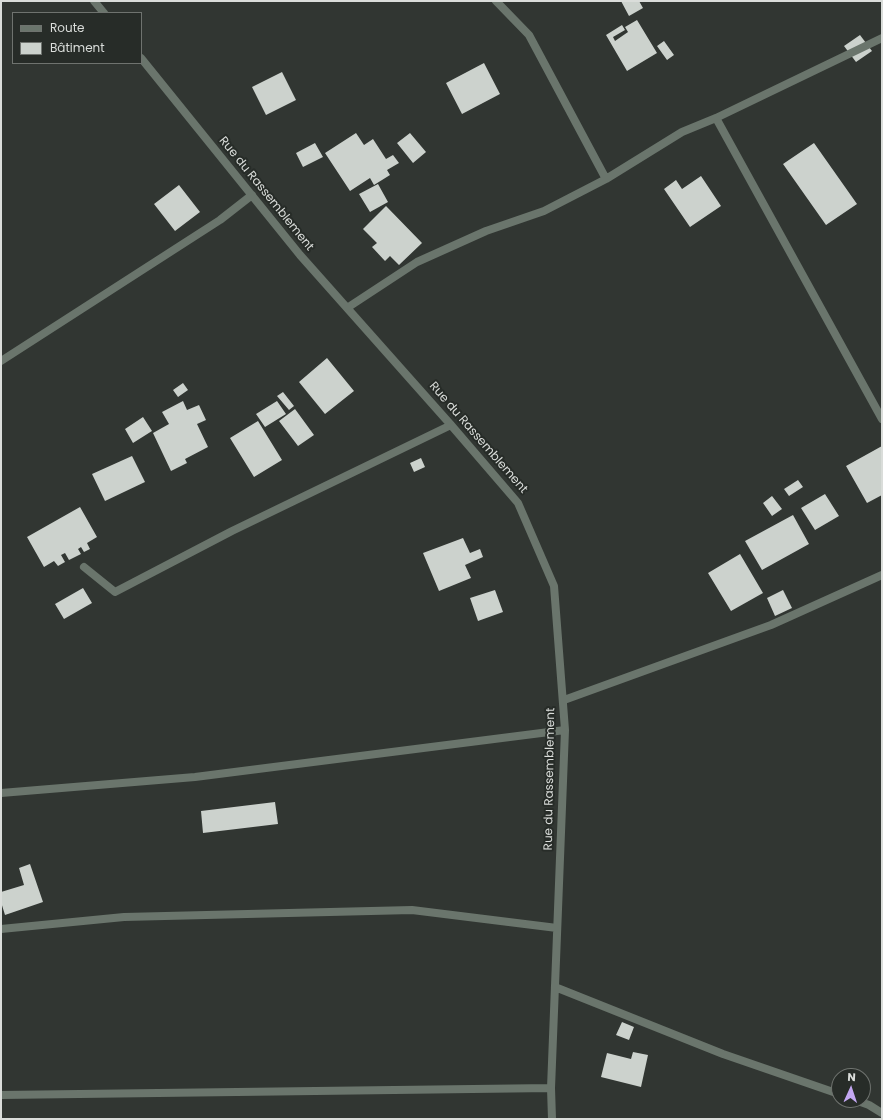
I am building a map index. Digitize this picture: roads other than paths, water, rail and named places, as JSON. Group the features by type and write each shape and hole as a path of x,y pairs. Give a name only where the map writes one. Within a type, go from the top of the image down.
{"street":[{"path":"94,1 103,12"},
{"path":"496,1 529,35 606,180"},
{"path":"347,308 417,262 486,231 544,211 606,180 682,132 716,118 882,38"},
{"name":"Rue du Rassemblement","path":"142,59 300,255 518,503 554,586 564,700 565,730 551,1088 552,1119"},
{"path":"716,118 882,419"},
{"path":"1,361 220,220 252,195"},
{"path":"84,566 115,592 232,531 451,425"},
{"path":"564,700 771,624 882,575"},
{"path":"1,794 195,777 565,730"},
{"path":"1,930 124,917 412,910 557,928"},
{"path":"555,988 723,1054 831,1091"},
{"path":"1,1095 551,1088"},
{"path":"871,1106 882,1113"}]}
